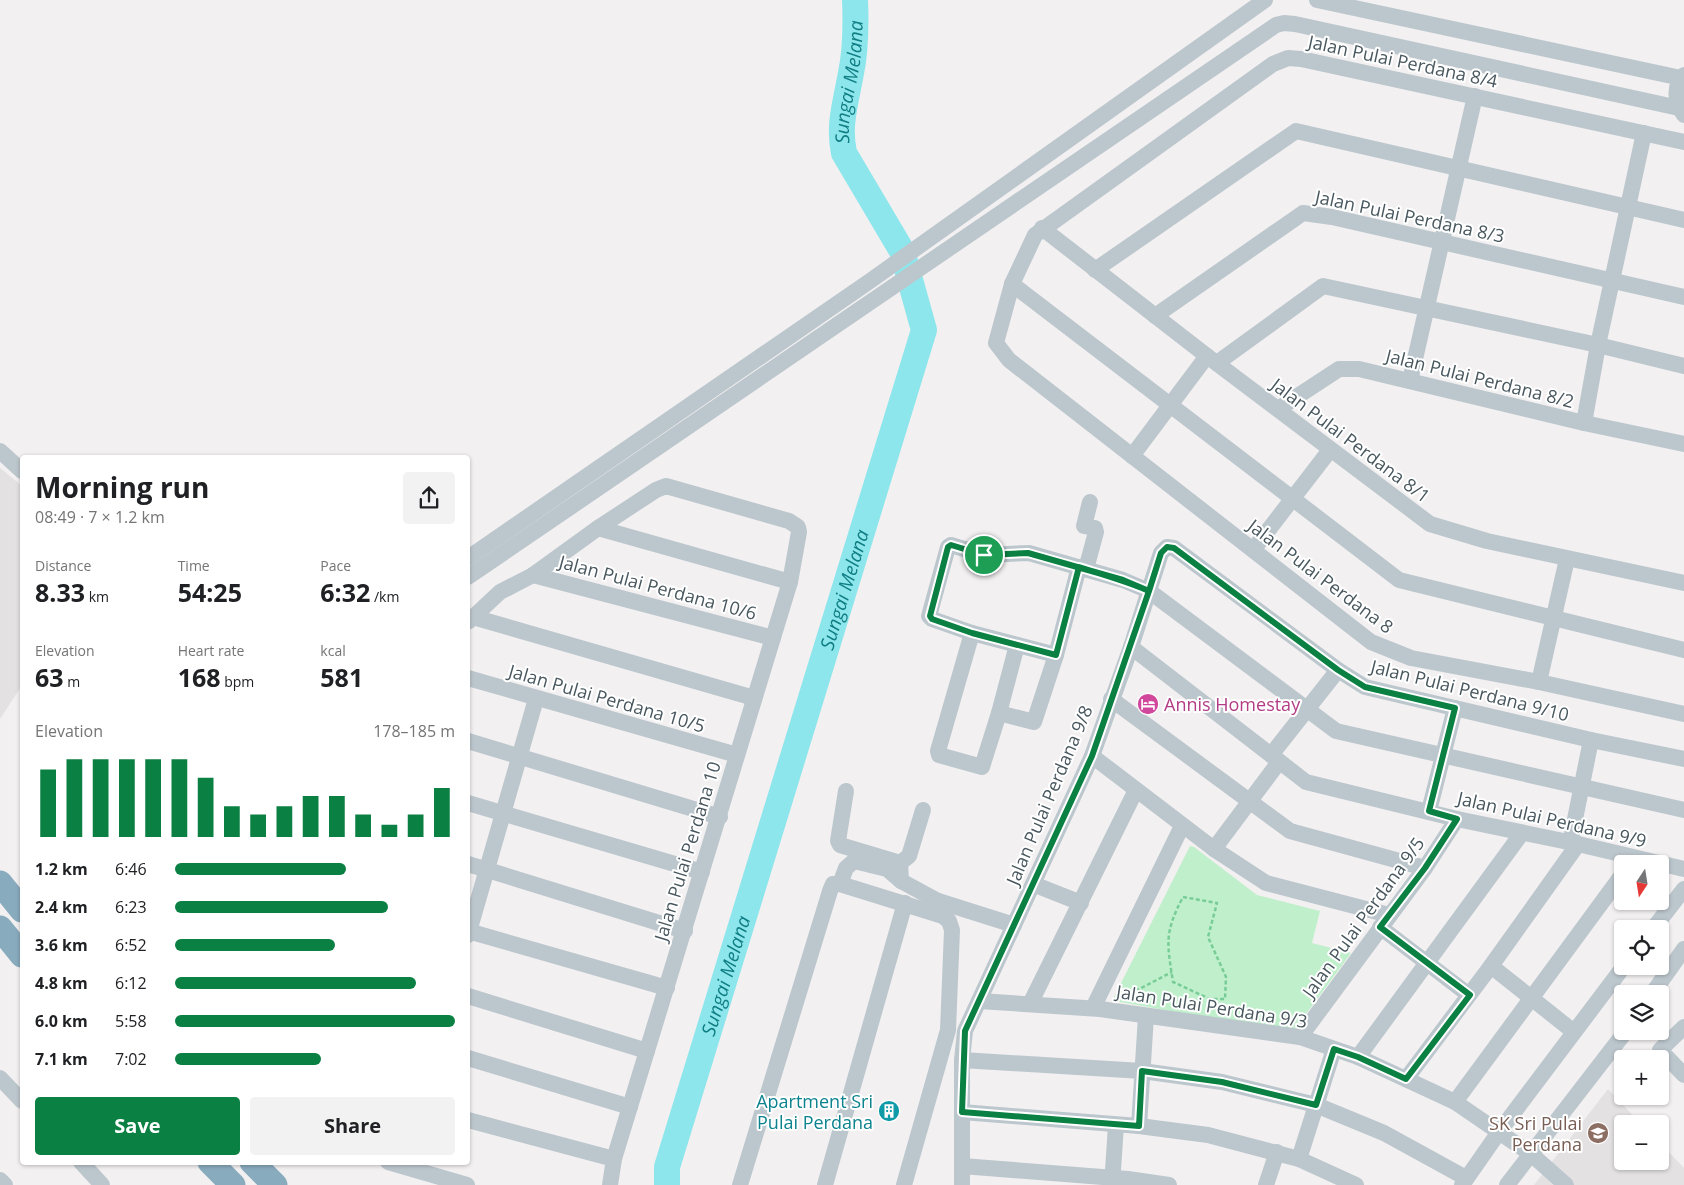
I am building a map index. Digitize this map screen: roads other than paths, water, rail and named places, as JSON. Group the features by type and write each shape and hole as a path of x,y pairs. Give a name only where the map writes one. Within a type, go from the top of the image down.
{"highway":[{"path":"0,884 20,906"},
{"path":"0,928 20,953"},
{"path":"213,1165 232,1185"},
{"path":"255,1165 273,1183"}],"street":[{"path":"470,557 870,281 1265,0"},
{"path":"1317,0 1682,76 1676,93 1682,112"},
{"path":"470,576 922,269 1268,29 1284,23 1682,112"},
{"name":"Jalan Pulai Perdana 8/4","path":"1042,228 1273,64 1288,58 1301,59 1684,142"},
{"path":"1410,381 1475,96"},
{"path":"1095,270 1296,131 1684,220"},
{"path":"1584,423 1598,345 1644,133"},
{"name":"Jalan Pulai Perdana 8/3","path":"1155,316 1303,213 1322,215 1442,241 1612,282 1684,297"},
{"path":"1042,228 1035,235 1012,284 1292,499 1405,583 1684,650"},
{"name":"Jalan Pulai Perdana 8/1","path":"1042,228 1212,360 1430,524 1487,541 1684,583"},
{"name":"Jalan Pulai Perdana 8","path":"1012,284 996,343 1009,360 1363,636 1384,649 1411,658 1539,682 1684,714"},
{"path":"1132,456 1170,406 1212,360 1323,286 1598,345 1684,366"},
{"name":"Jalan Pulai Perdana 8/2","path":"1278,409 1339,369 1360,369 1584,423 1684,444"},
{"path":"1253,550 1330,450"},
{"path":"0,451 20,469"},
{"name":"Jalan Pulai Perdana 10","path":"598,528 650,494 666,486 789,521 798,527 799,540 790,582 720,817 614,1159 610,1185"},
{"path":"1000,713 1034,722 1096,532 1095,528 1084,526 1090,502"},
{"path":"470,619 500,592 533,575 598,528 790,582"},
{"path":"1056,655 972,633 932,619 930,616 948,547 951,545 984,555 1028,553 1123,580 1149,591 1336,731 1443,757 1582,785 1684,810"},
{"name":"Jalan Pulai Perdana 9/8","path":"962,1185 962,1060 965,1031 1092,756 1131,647 1161,553 1167,547"},
{"name":"Jalan Pulai Perdana 9/10","path":"1167,547 1174,548 1338,670 1365,687 1591,740 1684,759"},
{"path":"1539,682 1567,559"},
{"name":"Jalan Pulai Perdana 10/6","path":"533,575 773,638"},
{"path":"470,619 754,698"},
{"path":"972,633 939,745 939,755 982,767 1000,713 1017,645"},
{"name":"Jalan Pulai Perdana 9/9","path":"1131,647 1306,782 1457,819 1574,844 1614,856"},
{"path":"1214,849 1249,801 1306,710 1338,670"},
{"name":"Jalan Pulai Perdana 10/5","path":"470,679 737,756"},
{"path":"470,925 536,699"},
{"path":"1111,699 1290,831 1425,868"},
{"path":"1429,811 1455,708"},
{"path":"1406,1079 1491,966 1574,844 1582,785 1591,740"},
{"path":"470,742 720,817"},
{"path":"1092,756 1182,826 1266,883 1384,921 1426,962 1470,995"},
{"path":"1030,1004 1136,790"},
{"path":"846,791 838,841 840,845 900,863"},
{"path":"470,804 702,872"},
{"path":"900,863 909,856 922,810"},
{"name":"Jalan Pulai Perdana 9/5","path":"1300,1037 1425,868 1457,819"},
{"path":"1097,1008 1182,826"},
{"path":"1358,1057 1522,833"},
{"path":"840,884 846,868 854,861 887,869 940,909 949,921 952,930 948,1030 904,1185"},
{"path":"900,863 901,881"},
{"path":"470,865 685,931"},
{"name":"Jalan Pulai Perdana 9/9","path":"1669,867 1684,869"},
{"path":"740,1185 833,884 840,884 905,904 940,909 1014,925"},
{"path":"1033,884 1081,903"},
{"path":"1455,1102 1614,886"},
{"path":"1660,920 1684,889"},
{"path":"825,1185 905,904"},
{"path":"470,933 666,988"},
{"path":"1659,985 1684,950"},
{"path":"1491,966 1574,1032"},
{"path":"962,1060 1142,1071 1222,1082 1316,1105 1384,1133 1464,1182 1499,1132 1617,975"},
{"path":"470,997 647,1050"},
{"name":"Jalan Pulai Perdana 9/3","path":"979,1001 1097,1008 1300,1037 1358,1057 1455,1102 1531,1154 1566,1185"},
{"path":"1139,1126 1146,1016"},
{"path":"1684,1027 1660,1050 1684,1075"},
{"path":"948,1030 965,1031"},
{"path":"1507,1185 1619,1040"},
{"path":"1299,1159 1334,1049"},
{"path":"470,1059 630,1107"},
{"path":"2,1086 20,1100"},
{"path":"962,1112 1139,1126 1208,1135 1299,1159 1356,1185"},
{"path":"470,1121 614,1159"},
{"path":"1113,1182 1116,1125"},
{"path":"1266,1185 1278,1152"},
{"path":"84,1165 102,1185"},
{"path":"400,1165 467,1185"},
{"path":"962,1166 1113,1182 1169,1185"},
{"path":"0,1180 5,1185"}],"waterway":[{"name":"Sungai Melana","path":"667,1185 667,1167 924,330 902,251 844,153 842,123 854,55 855,0"}],"place":[{"name":"Annis Homestay","path":"1148,704"},
{"name":"Apartment Sri Pulai Perdana","path":"889,1111"},
{"name":"SK Sri Pulai Perdana","path":"1598,1133"}]}
